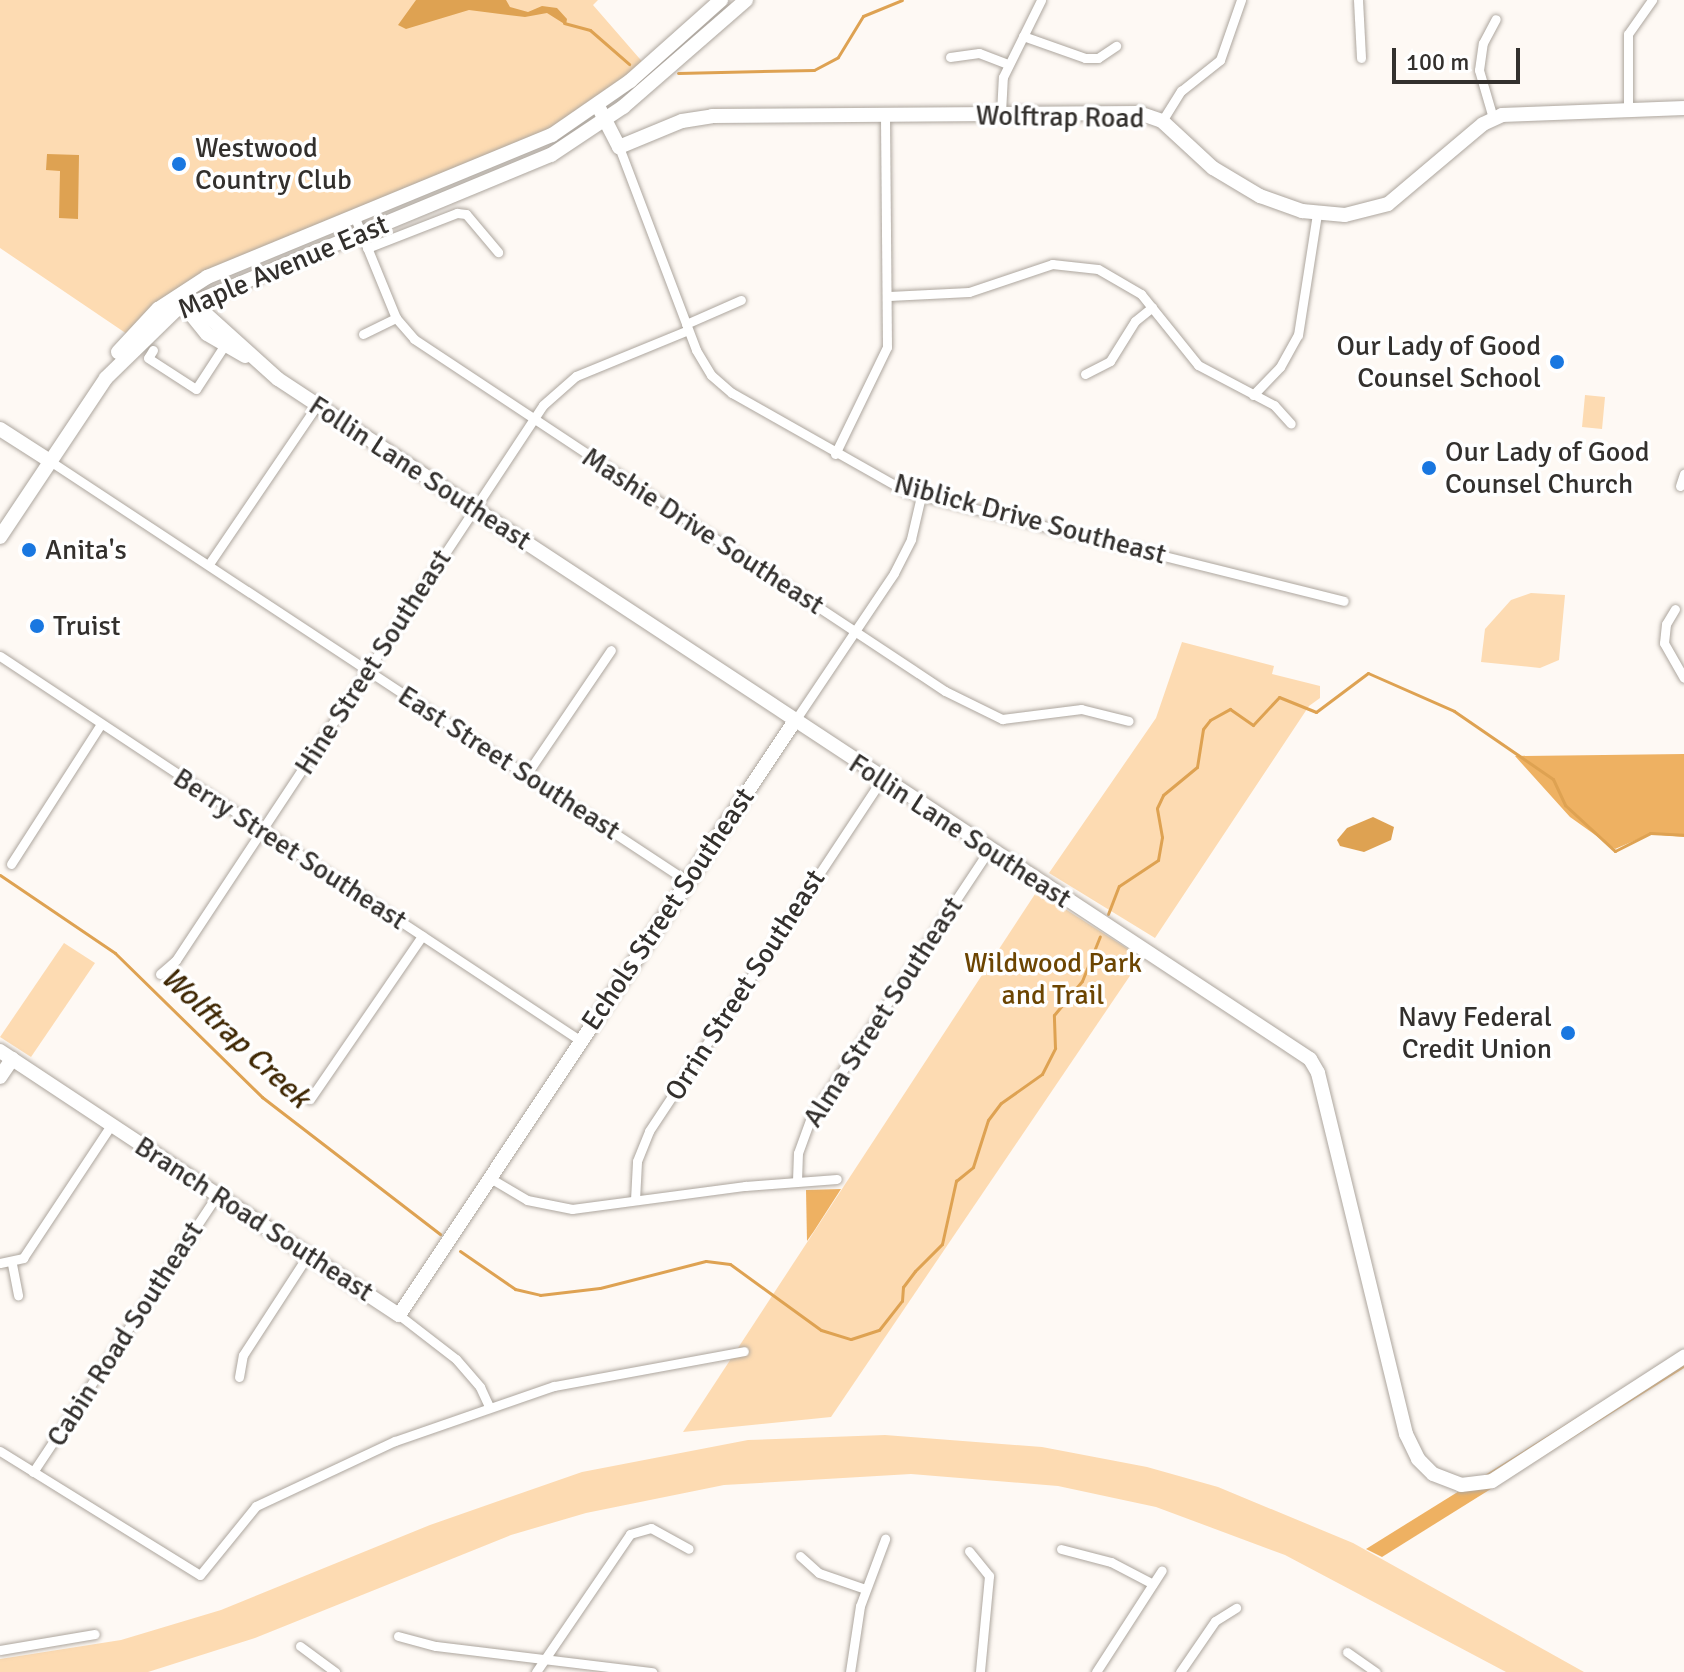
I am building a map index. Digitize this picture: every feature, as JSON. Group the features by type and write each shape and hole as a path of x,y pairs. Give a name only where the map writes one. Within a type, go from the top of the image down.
{"street":[{"path":"184,300 355,218 526,149 597,107 721,0"},
{"name":"Maple Avenue East","path":"0,537 106,378 184,300 361,233 551,155 606,120 746,0"},
{"path":"1001,113 1007,64 1041,0"},
{"path":"1162,121 1181,91 1220,60 1241,0"},
{"path":"1358,0 1361,58"},
{"path":"1628,109 1628,34 1652,0"},
{"path":"1493,118 1479,70 1483,43 1496,19"},
{"path":"1023,36 1085,58 1098,58 1116,46"},
{"path":"950,57 979,53 1007,64"},
{"name":"Niblick Drive Southeast","path":"597,107 619,147 687,327 704,364 722,385 835,454 921,496 1344,601"},
{"name":"Wolftrap Road","path":"619,147 695,118 1139,113 1162,121 1242,187 1317,213 1360,214 1388,204 1493,118 1514,112 1684,108"},
{"path":"835,454 887,347 889,296 885,117"},
{"path":"367,248 457,213 466,214 498,252"},
{"path":"1253,395 1280,367 1298,335 1317,213"},
{"name":"Mashie Drive Southeast","path":"355,218 396,318 431,352 853,630 989,716 1012,719 1081,709 1129,721"},
{"path":"889,296 969,292 1036,267 1064,263 1111,274 1152,307 1198,365 1274,405 1291,424"},
{"name":"Follin Lane Southeast","path":"184,300 224,346 250,358"},
{"name":"Follin Lane Southeast","path":"184,300 250,358 317,405 1314,1065 1406,1434 1418,1459 1433,1474 1461,1485 1492,1481 1684,1357"},
{"name":"Hine Street Southeast","path":"160,974 176,960 474,508 553,394 576,376 741,300"},
{"path":"1085,374 1110,361 1135,321 1152,307"},
{"path":"363,334 396,318"},
{"path":"153,350 148,358 196,389 224,346"},
{"path":"209,564 317,405"},
{"path":"0,429 50,461"},
{"name":"East Street Southeast","path":"50,461 687,881"},
{"path":"1680,486 1684,474"},
{"name":"Echols Street Southeast","path":"399,1315 905,554 921,496"},
{"path":"1675,609 1666,624 1664,643 1684,678"},
{"path":"526,775 611,650"},
{"name":"Berry Street Southeast","path":"0,656 581,1041"},
{"path":"11,864 101,724"},
{"name":"Orrin Street Southeast","path":"635,1200 637,1161 649,1131 882,779"},
{"name":"Alma Street Southeast","path":"797,1181 798,1153 811,1118 989,850"},
{"path":"310,1099 422,936"},
{"path":"0,1077 6,1055"},
{"name":"Branch Road Southeast","path":"6,1055 399,1315 456,1359 489,1406"},
{"path":"0,1263 12,1264 23,1258 111,1125"},
{"path":"490,1178 527,1200 557,1208 837,1179"},
{"name":"Cabin Road Southeast","path":"33,1472 217,1195"},
{"path":"239,1377 243,1355 308,1255"},
{"path":"12,1264 18,1295"},
{"path":"0,1451 200,1575 237,1523 270,1496 489,1406 602,1375 744,1351"},
{"path":"536,1672 625,1539 644,1524 689,1549"},
{"path":"850,1672 865,1589 885,1539"},
{"path":"1061,1549 1111,1562 1153,1584"},
{"path":"969,1551 989,1576 980,1672"},
{"path":"800,1556 819,1573 865,1589"},
{"path":"1096,1672 1162,1570"},
{"path":"1180,1672 1215,1621 1236,1608"},
{"path":"0,1650 95,1634"},
{"path":"398,1636 436,1646 652,1672"},
{"path":"300,1646 335,1672"},
{"path":"1347,1652 1376,1672"}],"green space":[{"name":"Westwood Country Club","path":"0,0 598,0 593,5 646,66 574,122 230,267 130,336 0,248"},
{"path":"1585,395 1605,397 1602,429 1582,427"},
{"path":"1531,593 1565,595 1559,660 1540,668 1481,662 1485,629 1511,600"},
{"name":"Wildwood Park and Trail","path":"1182,642 1274,666 1272,674 1320,686 1320,698 1309,706 1155,938 1049,873 1156,718"},
{"name":"Wildwood Park and Trail","path":"1037,891 1142,958 831,1417 683,1432"},
{"path":"64,943 95,963 31,1057 0,1037"},
{"path":"885,1435 1042,1447 1147,1467 1218,1487 1353,1543 1584,1672 1506,1672 1285,1555 1156,1507 1058,1486 911,1474 724,1485 586,1513 511,1535 255,1638 148,1672 0,1672 0,1659 121,1640 221,1610 430,1525 582,1472 748,1440"}],"shaded area":[{"path":"416,0 506,0 510,7 528,12 542,6 557,8 567,19 566,25 547,13 525,17 469,10 406,29 398,25"},
{"path":"47,154 79,155 78,219 59,218 60,171 46,170"},
{"path":"1684,754 1684,837 1650,834 1615,849 1570,817 1515,756"},
{"path":"1373,817 1394,827 1391,840 1364,852 1340,846 1337,840 1347,828"},
{"path":"841,1189 814,1231 807,1241 806,1190"},
{"path":"1684,1351 1684,1368 1382,1557 1366,1549"}],"waterway":[{"path":"678,73 814,70 838,57 863,16 902,0"},
{"path":"564,23 590,30 629,64"},
{"name":"Wolftrap Creek","path":"1108,914 1119,886 1158,860 1162,837 1157,808 1163,795 1197,767 1203,729 1210,720 1230,709 1253,725 1279,697 1316,712 1368,673 1454,711 1553,779 1565,805 1615,851 1650,833 1684,835"},
{"name":"Wolftrap Creek","path":"0,875 115,953 262,1097 440,1234"},
{"name":"Wolftrap Creek","path":"460,1251 515,1289 540,1295 600,1288 706,1261 730,1264 821,1330 851,1339 879,1330 902,1301 903,1287 942,1244 956,1181 973,1167 988,1120 1001,1103 1042,1074 1055,1048 1054,1015 1082,981 1100,936"}],"place":[{"name":"Westwood Country Club","path":"179,164"},
{"name":"Our Lady of Good Counsel School","path":"1557,362"},
{"name":"Our Lady of Good Counsel Church","path":"1429,468"},
{"name":"Anita's","path":"29,550"},
{"name":"Truist","path":"37,626"},
{"name":"Navy Federal Credit Union","path":"1568,1033"}]}
